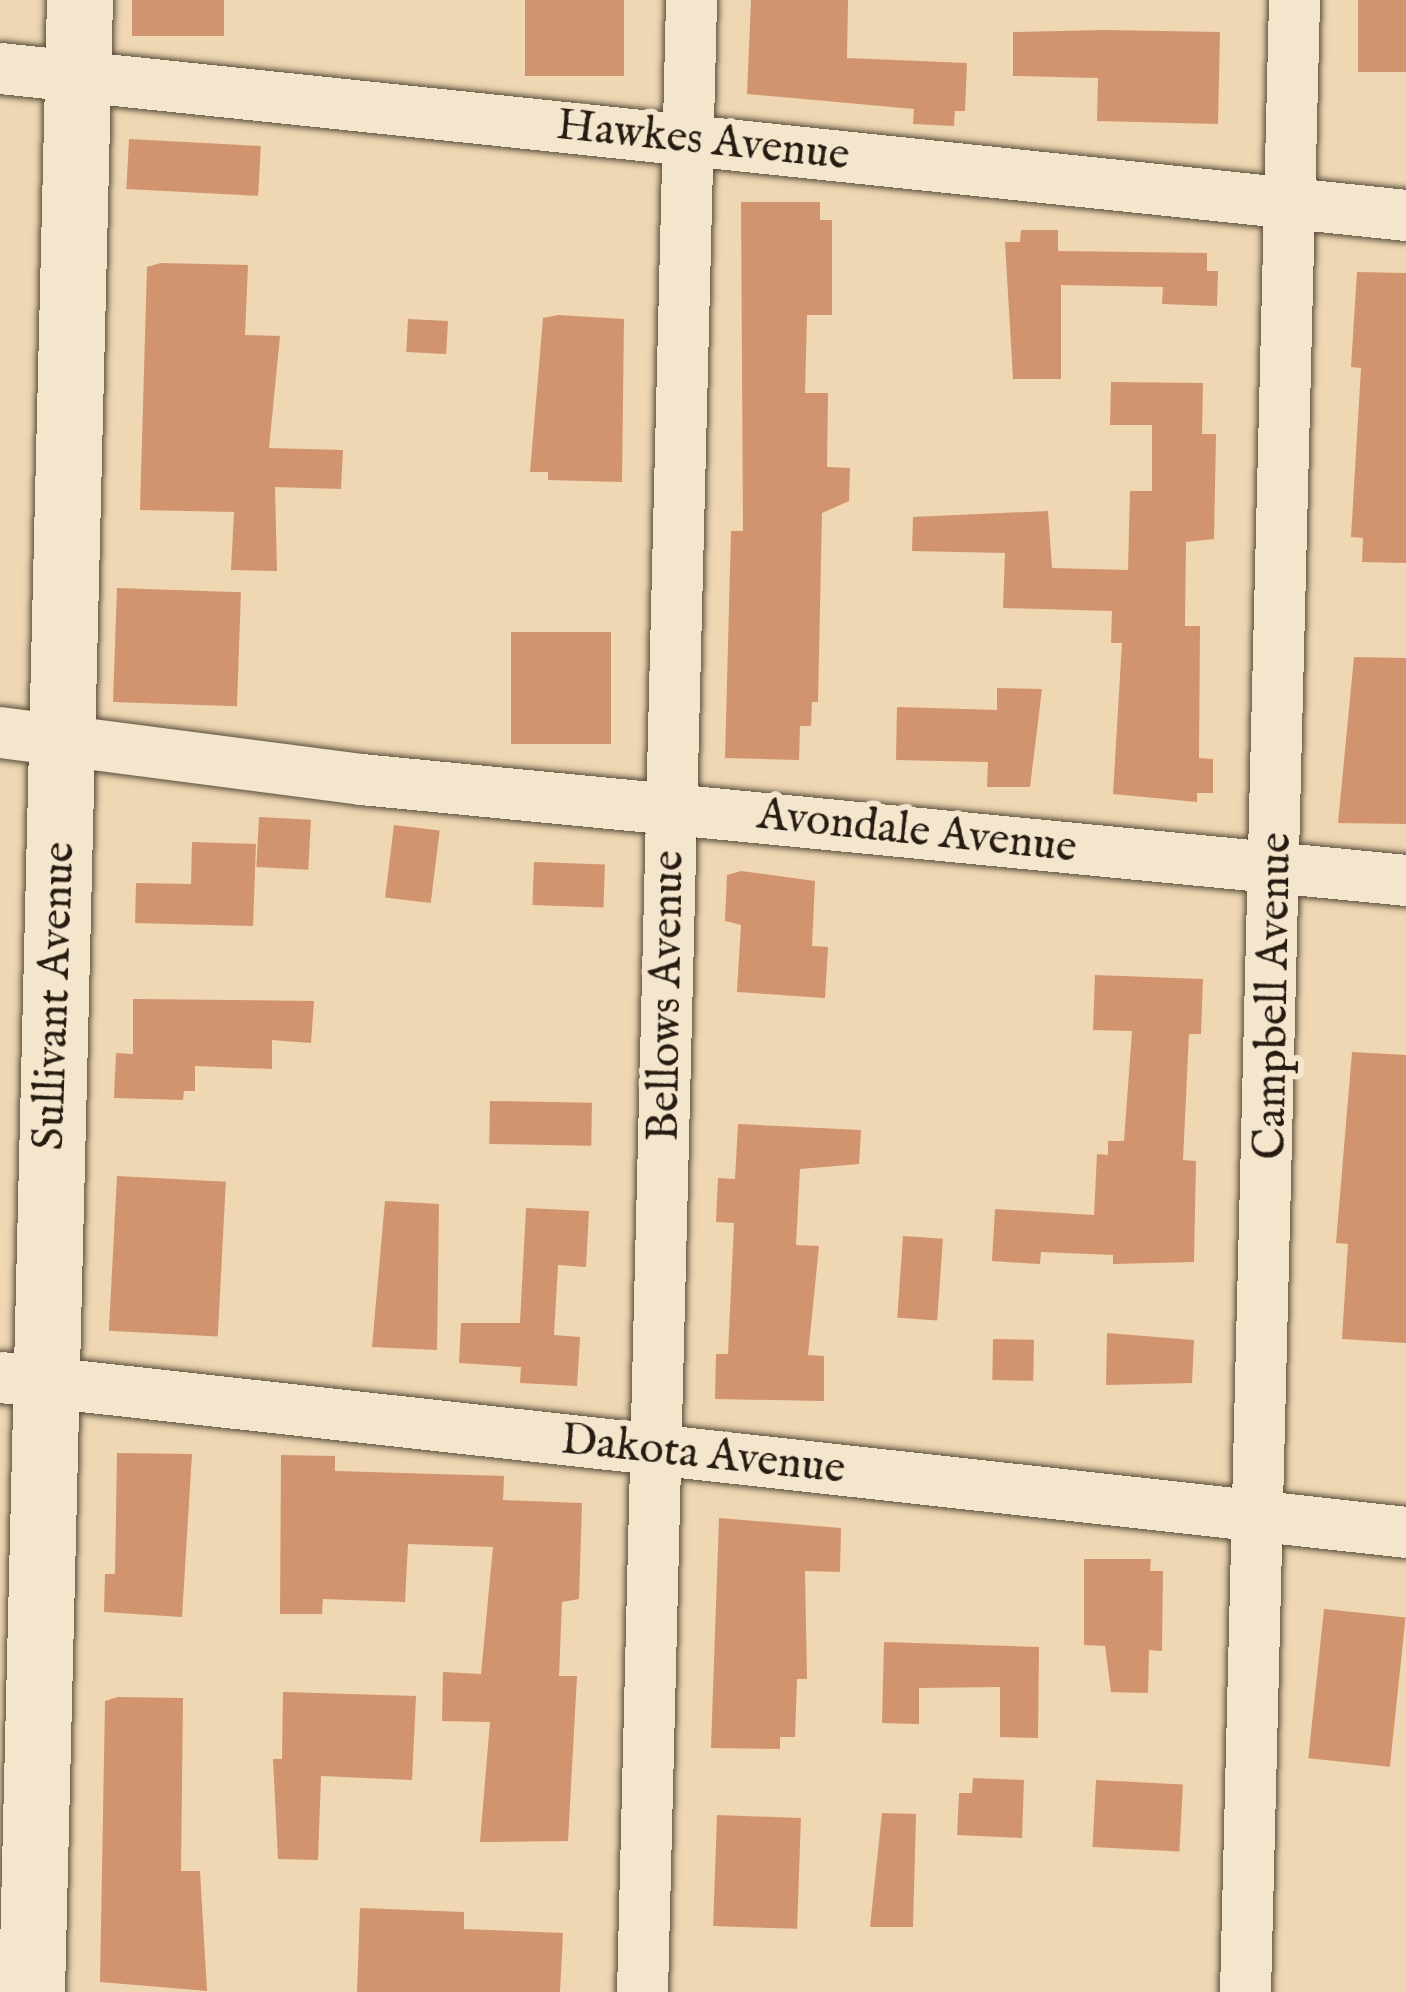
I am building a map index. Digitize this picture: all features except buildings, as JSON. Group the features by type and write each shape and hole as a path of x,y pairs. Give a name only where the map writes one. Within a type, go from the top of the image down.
{"street":[{"name":"Sullivant Avenue","path":"32,1992 22,1380 31,735 80,0"},
{"name":"Bellows Avenue","path":"642,1992 691,0"},
{"name":"Campbell Avenue","path":"1245,1992 1277,865 1294,0"},
{"name":"Hawkes Avenue","path":"0,68 1406,215"},
{"name":"Avondale Avenue","path":"31,735 362,779 1406,880"},
{"name":"Dakota Avenue","path":"22,1380 1406,1532"}]}
